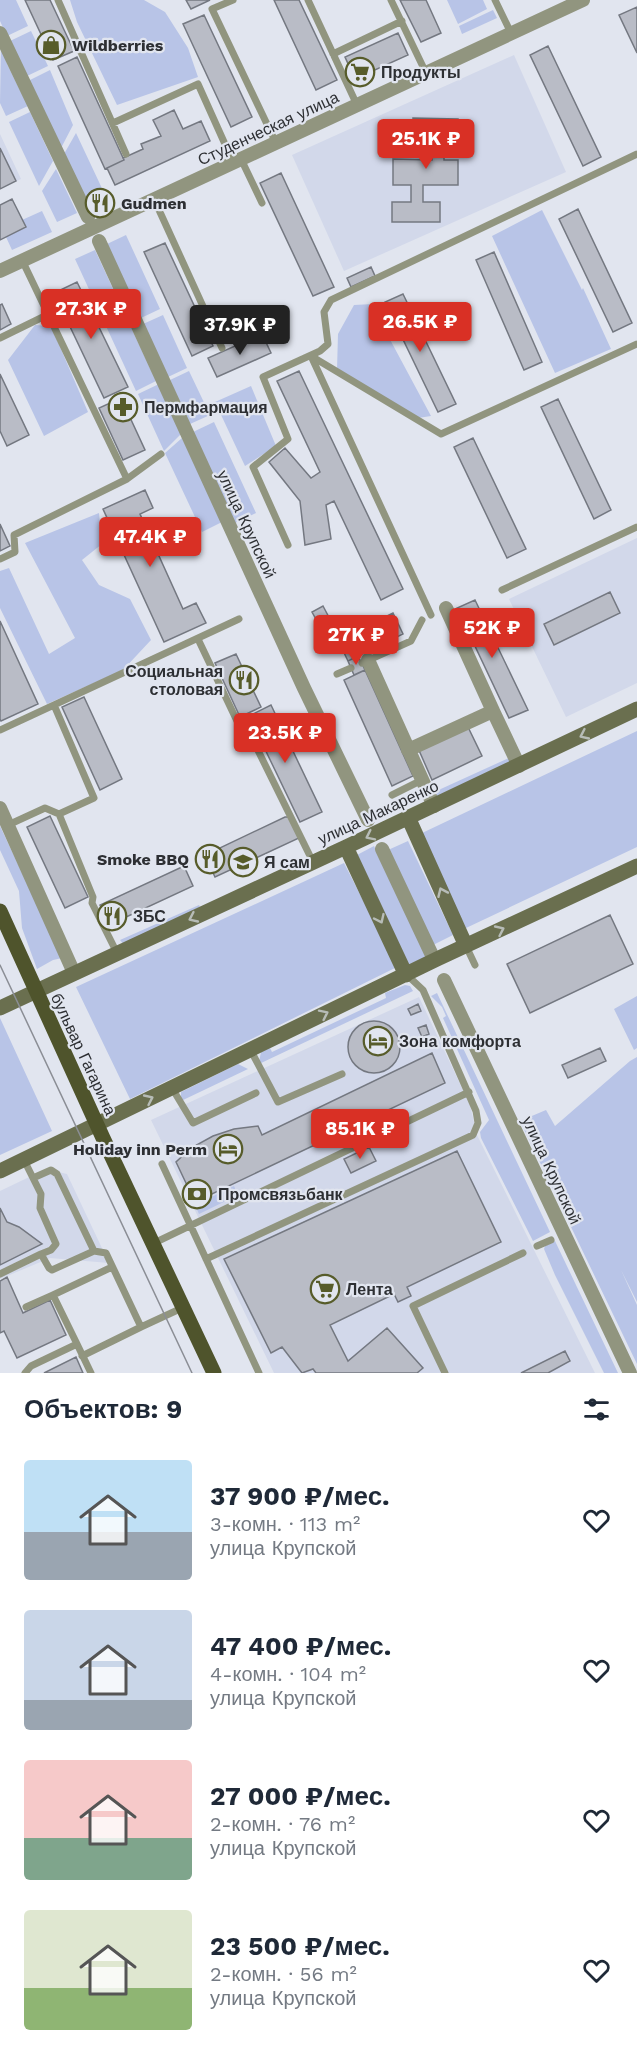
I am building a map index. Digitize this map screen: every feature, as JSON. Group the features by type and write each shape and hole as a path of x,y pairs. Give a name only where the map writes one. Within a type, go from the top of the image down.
{"main road":[{"name":"улица Макаренко","path":"0,1008 637,710"},
{"path":"408,817 466,946"},
{"path":"346,848 406,975"},
{"path":"0,1171 250,1049 637,866"},
{"name":"бульвар Гагарина","path":"0,912 96,1125 214,1373"}],"street":[{"name":"Студенческая улица","path":"0,271 583,0"},
{"path":"0,33 88,217"},
{"name":"улица Крупской","path":"99,240 304,688 368,820"},
{"path":"446,608 519,766"},
{"path":"365,662 434,806"},
{"path":"408,750 493,711"},
{"name":"бульвар Гагарина","path":"0,808 74,973"},
{"path":"382,849 431,953"},
{"name":"улица Крупской","path":"444,980 630,1373"}],"lane":[{"path":"58,0 126,154"},
{"path":"233,0 212,9 276,143"},
{"path":"308,0 357,105"},
{"path":"391,0 426,73"},
{"path":"495,0 511,33"},
{"path":"333,54 402,21"},
{"path":"113,123 198,84 259,202"},
{"path":"288,545 253,467 288,439 263,377 311,356 328,344 324,312 331,300 637,154"},
{"path":"154,199 222,348"},
{"path":"22,260 127,479"},
{"path":"0,338 49,314"},
{"path":"311,356 441,434 637,344"},
{"path":"311,356 431,615"},
{"path":"0,558 15,552 14,536 127,479 161,454"},
{"path":"502,590 637,527"},
{"path":"0,730 239,619"},
{"path":"365,662 411,641 422,620"},
{"path":"198,639 237,721 242,718 313,862"},
{"path":"337,674 351,668"},
{"path":"54,705 94,798 59,814"},
{"path":"392,795 423,780"},
{"path":"8,825 45,808 59,814 93,897 92,903 117,953"},
{"path":"466,946 475,965"},
{"path":"206,1259 473,1136 478,1123 469,1092 423,990 406,975"},
{"path":"250,1049 279,1102 342,1074"},
{"path":"172,1088 193,1123 256,1093"},
{"path":"152,1245 469,1092"},
{"path":"0,1274 51,1250 56,1244 40,1208 41,1194 24,1160"},
{"path":"162,1164 259,1373"},
{"path":"33,1178 51,1170 57,1174 94,1251"},
{"path":"537,1246 551,1240"},
{"path":"41,1254 49,1269 52,1270 94,1251 106,1253 141,1327"},
{"path":"445,1373 413,1306 523,1253"},
{"path":"26,1307 112,1267"},
{"path":"53,1295 91,1373"},
{"path":"82,1356 182,1308"},
{"path":"25,1373 31,1366 77,1344"}],"shaded area":[{"path":"0,0 16,0 28,26 7,36 0,21"},
{"path":"70,0 144,0 165,12 188,48 198,77 117,105 77,22"},
{"path":"447,0 483,0 487,9 458,24"},
{"path":"493,10 497,18 462,34 459,26"},
{"path":"31,31 48,66 27,76 10,41"},
{"path":"1,47 28,106 6,116 0,103"},
{"path":"514,55 566,172 344,271 292,155"},
{"path":"50,70 73,125 60,150 28,81"},
{"path":"30,112 53,161 39,186 9,122"},
{"path":"76,133 107,199 89,207 64,154"},
{"path":"0,134 21,179 0,189"},
{"path":"56,169 77,213 57,222 42,191"},
{"path":"542,210 582,290 583,288 611,349 555,373 492,236"},
{"path":"42,211 52,232 12,250 6,237 22,220"},
{"path":"126,235 160,309 141,318 107,244"},
{"path":"95,250 156,381 136,391 75,259"},
{"path":"373,304 431,416 418,418 337,370 338,334 354,305"},
{"path":"163,315 187,368 168,377 143,324"},
{"path":"35,325 51,326 88,412 44,436 8,360"},
{"path":"189,371 210,415 190,424 170,380"},
{"path":"159,384 181,434 164,451 138,394"},
{"path":"251,386 276,446 245,466 215,402"},
{"path":"214,422 256,513 235,523 193,432"},
{"path":"182,438 222,522 202,532 165,453"},
{"path":"99,513 102,544 82,560 99,585 130,599 151,640 123,670 47,704 0,608 0,571 9,568 49,654 75,638 25,543"},
{"path":"637,538 637,683 566,717 509,599"},
{"path":"637,731 637,847 466,928 420,834"},
{"path":"511,757 513,760 437,797 432,793"},
{"path":"0,826 62,958 37,969 22,928 19,891 0,850"},
{"path":"408,841 453,935 433,945 388,850"},
{"path":"374,846 426,957 408,965 357,855"},
{"path":"344,863 397,967 130,1099 76,987"},
{"path":"199,905 200,907 124,945 120,940"},
{"path":"405,985 410,986 413,991 259,1064 261,1052 270,1048 272,1052 386,998 385,993"},
{"path":"437,993 550,1232 533,1241 481,1138 480,1132 489,1120 443,1018 446,1016 442,1007 431,996"},
{"path":"637,996 637,1048 634,1050 614,1009"},
{"path":"419,997 470,1105 477,1135 595,1373 274,1373 151,1120"},
{"path":"0,1018 52,1131 0,1155"},
{"path":"637,1057 637,1302 621,1270 637,1305 637,1364 520,1121 546,1110 555,1126"},
{"path":"238,1064 248,1069 181,1101 181,1092"},
{"path":"46,1169 67,1174 109,1263 50,1258 0,1279 0,1191"},
{"path":"234,1186 238,1195 199,1214 195,1205"},
{"path":"555,1241 618,1373 604,1373 555,1275 544,1249 545,1246"}],"building":[{"path":"25,0 50,0 74,51 53,60"},
{"path":"186,0 210,0 191,9"},
{"path":"274,0 299,0 337,80 316,90"},
{"path":"400,0 426,0 441,33 421,42"},
{"path":"637,7 637,53 619,15"},
{"path":"204,15 252,117 231,127 183,24"},
{"path":"398,33 408,55 355,79 345,57"},
{"path":"548,46 601,157 583,166 530,55"},
{"path":"77,57 124,160 105,169 58,66"},
{"path":"174,110 183,129 201,121 210,141 115,185 107,168 143,149 141,144 161,136 153,120"},
{"path":"413,118 458,119 457,144 444,144 444,160 458,160 458,185 423,185 423,202 440,202 440,222 392,222 392,202 411,202 411,185 393,185 393,159 432,160 432,144 413,144"},
{"path":"0,148 16,181 0,189"},
{"path":"281,173 334,287 313,296 260,183"},
{"path":"12,199 26,227 0,240 0,205"},
{"path":"578,209 632,323 613,332 559,219"},
{"path":"165,243 213,346 192,356 144,252"},
{"path":"494,252 542,362 524,370 476,260"},
{"path":"371,267 375,276 351,287 347,278"},
{"path":"77,282 128,387 104,398 54,293"},
{"path":"403,294 456,404 438,412 385,302"},
{"path":"2,304 11,324 0,330 0,305"},
{"path":"262,334 271,353 217,377 208,358"},
{"path":"299,371 403,589 381,600 334,501 326,505 331,539 305,545 300,501 269,462 285,448 311,478 320,472 277,381"},
{"path":"0,374 29,435 7,446 0,431"},
{"path":"121,398 145,450 123,460 99,408"},
{"path":"558,399 611,510 594,519 541,407"},
{"path":"473,438 526,549 507,558 454,447"},
{"path":"145,490 153,508 140,514 183,609 196,603 206,623 164,642 103,509"},
{"path":"0,524 10,546 0,551"},
{"path":"610,592 620,613 554,645 544,624"},
{"path":"475,600 528,710 509,718 457,608"},
{"path":"323,606 333,625 322,630 312,612"},
{"path":"393,613 403,634 348,661 338,640"},
{"path":"0,621 38,704 1,721 0,719"},
{"path":"236,654 261,707 240,717 215,663"},
{"path":"358,656 365,670 354,675 348,661"},
{"path":"365,670 413,776 392,786 344,680"},
{"path":"84,697 122,779 100,790 62,707"},
{"path":"271,705 322,812 300,822 249,716"},
{"path":"467,725 482,756 432,780 418,748"},
{"path":"50,816 88,897 65,908 27,827"},
{"path":"289,817 299,838 215,877 205,855"},
{"path":"184,866 193,886 109,925 100,905"},
{"path":"610,915 633,964 530,1013 507,964"},
{"path":"418,1004 421,1011 411,1015 408,1009"},
{"path":"374,1021 384,1023 392,1029 398,1037 400,1047 398,1057 392,1065 384,1071 374,1073 364,1071 356,1065 350,1057 348,1047 350,1037 356,1029 364,1023"},
{"path":"426,1025 429,1034 422,1037 418,1028"},
{"path":"600,1048 606,1061 568,1078 562,1065"},
{"path":"432,1053 445,1083 195,1202 176,1162 191,1148 213,1136 234,1129 258,1126 262,1135"},
{"path":"369,1147 376,1161 351,1173 344,1159"},
{"path":"457,1151 501,1242 407,1287 411,1296 398,1302 394,1294 330,1325 348,1361 387,1328 423,1368 417,1373 316,1373 313,1369 302,1373 282,1347 271,1353 224,1259"},
{"path":"0,1208 7,1222 19,1227 42,1244 0,1265"},
{"path":"7,1277 23,1313 50,1300 66,1335 17,1358 4,1331 0,1333 0,1281"},
{"path":"565,1351 570,1361 548,1373 521,1373"},
{"path":"76,1357 83,1373 44,1373"}],"tram line":[{"path":"0,965 192,1373"}],"place":[{"name":"Wildberries","path":"51,45"},
{"name":"Продукты","path":"360,72"},
{"name":"Gudmen","path":"100,203"},
{"name":"Пермфармация","path":"123,407"},
{"name":"Социальная столовая","path":"244,680"},
{"name":"Smoke BBQ","path":"210,859"},
{"name":"Я сам","path":"243,862"},
{"name":"ЗБС","path":"112,916"},
{"name":"Зона комфорта","path":"378,1041"},
{"name":"Holiday inn Perm","path":"228,1149"},
{"name":"Промсвязьбанк","path":"197,1194"},
{"name":"Лента","path":"325,1289"}]}
